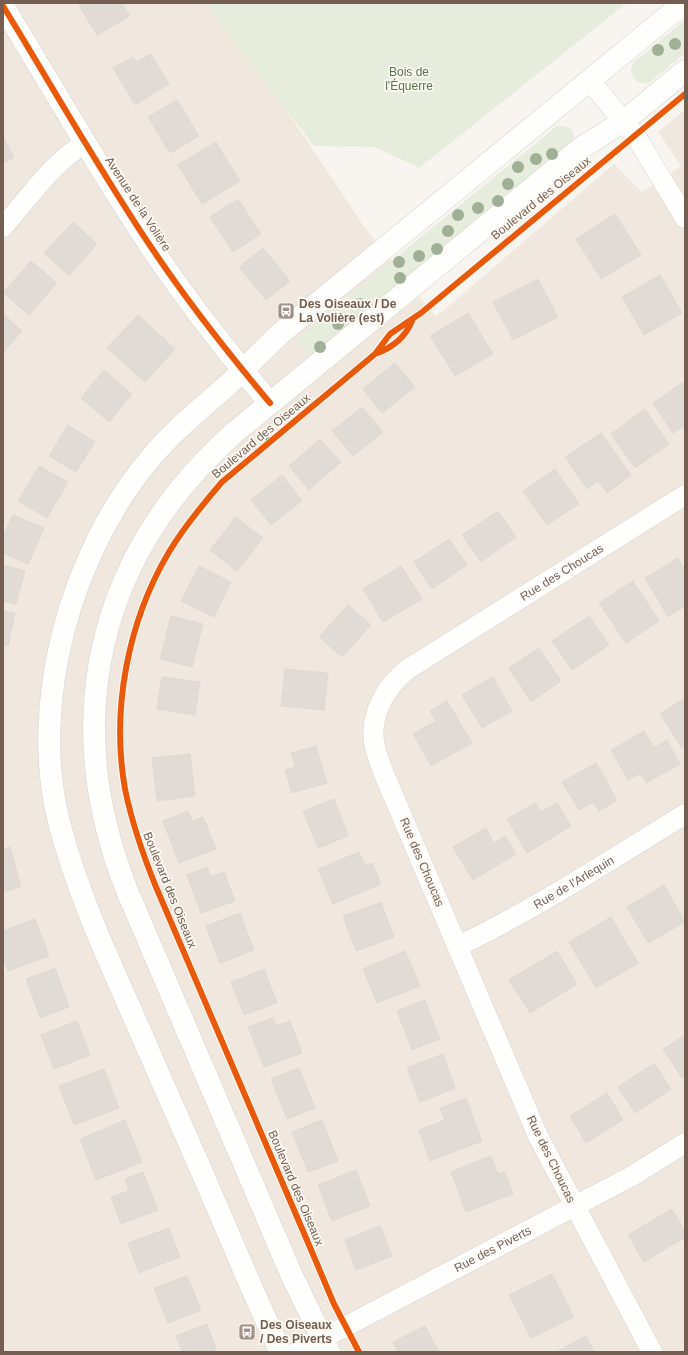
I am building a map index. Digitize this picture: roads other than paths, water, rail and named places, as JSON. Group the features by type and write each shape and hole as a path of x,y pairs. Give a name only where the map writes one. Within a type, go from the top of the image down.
{"street":[{"path":"281,1352 246,1276 79,887 58,821 51,761 51,712 56,664 74,594 93,547 117,503 149,460 184,422 243,371 281,333 684,3"},
{"name":"Avenue de la Volière","path":"3,6 155,253 227,352 270,403"},
{"name":"Boulevard des Oiseaux","path":"325,1346 289,1269 121,875 109,840 98,783 93,742 95,703 104,639 117,598 136,556 155,521 180,488 209,456 270,403 581,148 624,121 685,71"},
{"path":"590,81 624,121 643,148 685,218"},
{"path":"3,227 60,163 74,150 86,143"},
{"name":"Rue des Choucas","path":"652,1352 574,1207 528,1112 384,774 375,747 374,725 380,703 393,683 418,662 685,495"},
{"name":"Rue de l'Arlequin","path":"458,946 514,918 685,814"},
{"name":"Rue des Piverts","path":"297,1352 325,1346 632,1176 685,1142"}],"place":[{"name":"Des Oiseaux / De La Volière (est)","path":"286,311"},
{"name":"Des Oiseaux / Des Piverts","path":"247,1332"}],"park label":[{"name":"Bois de l'Équerre","path":"409,79"}]}
